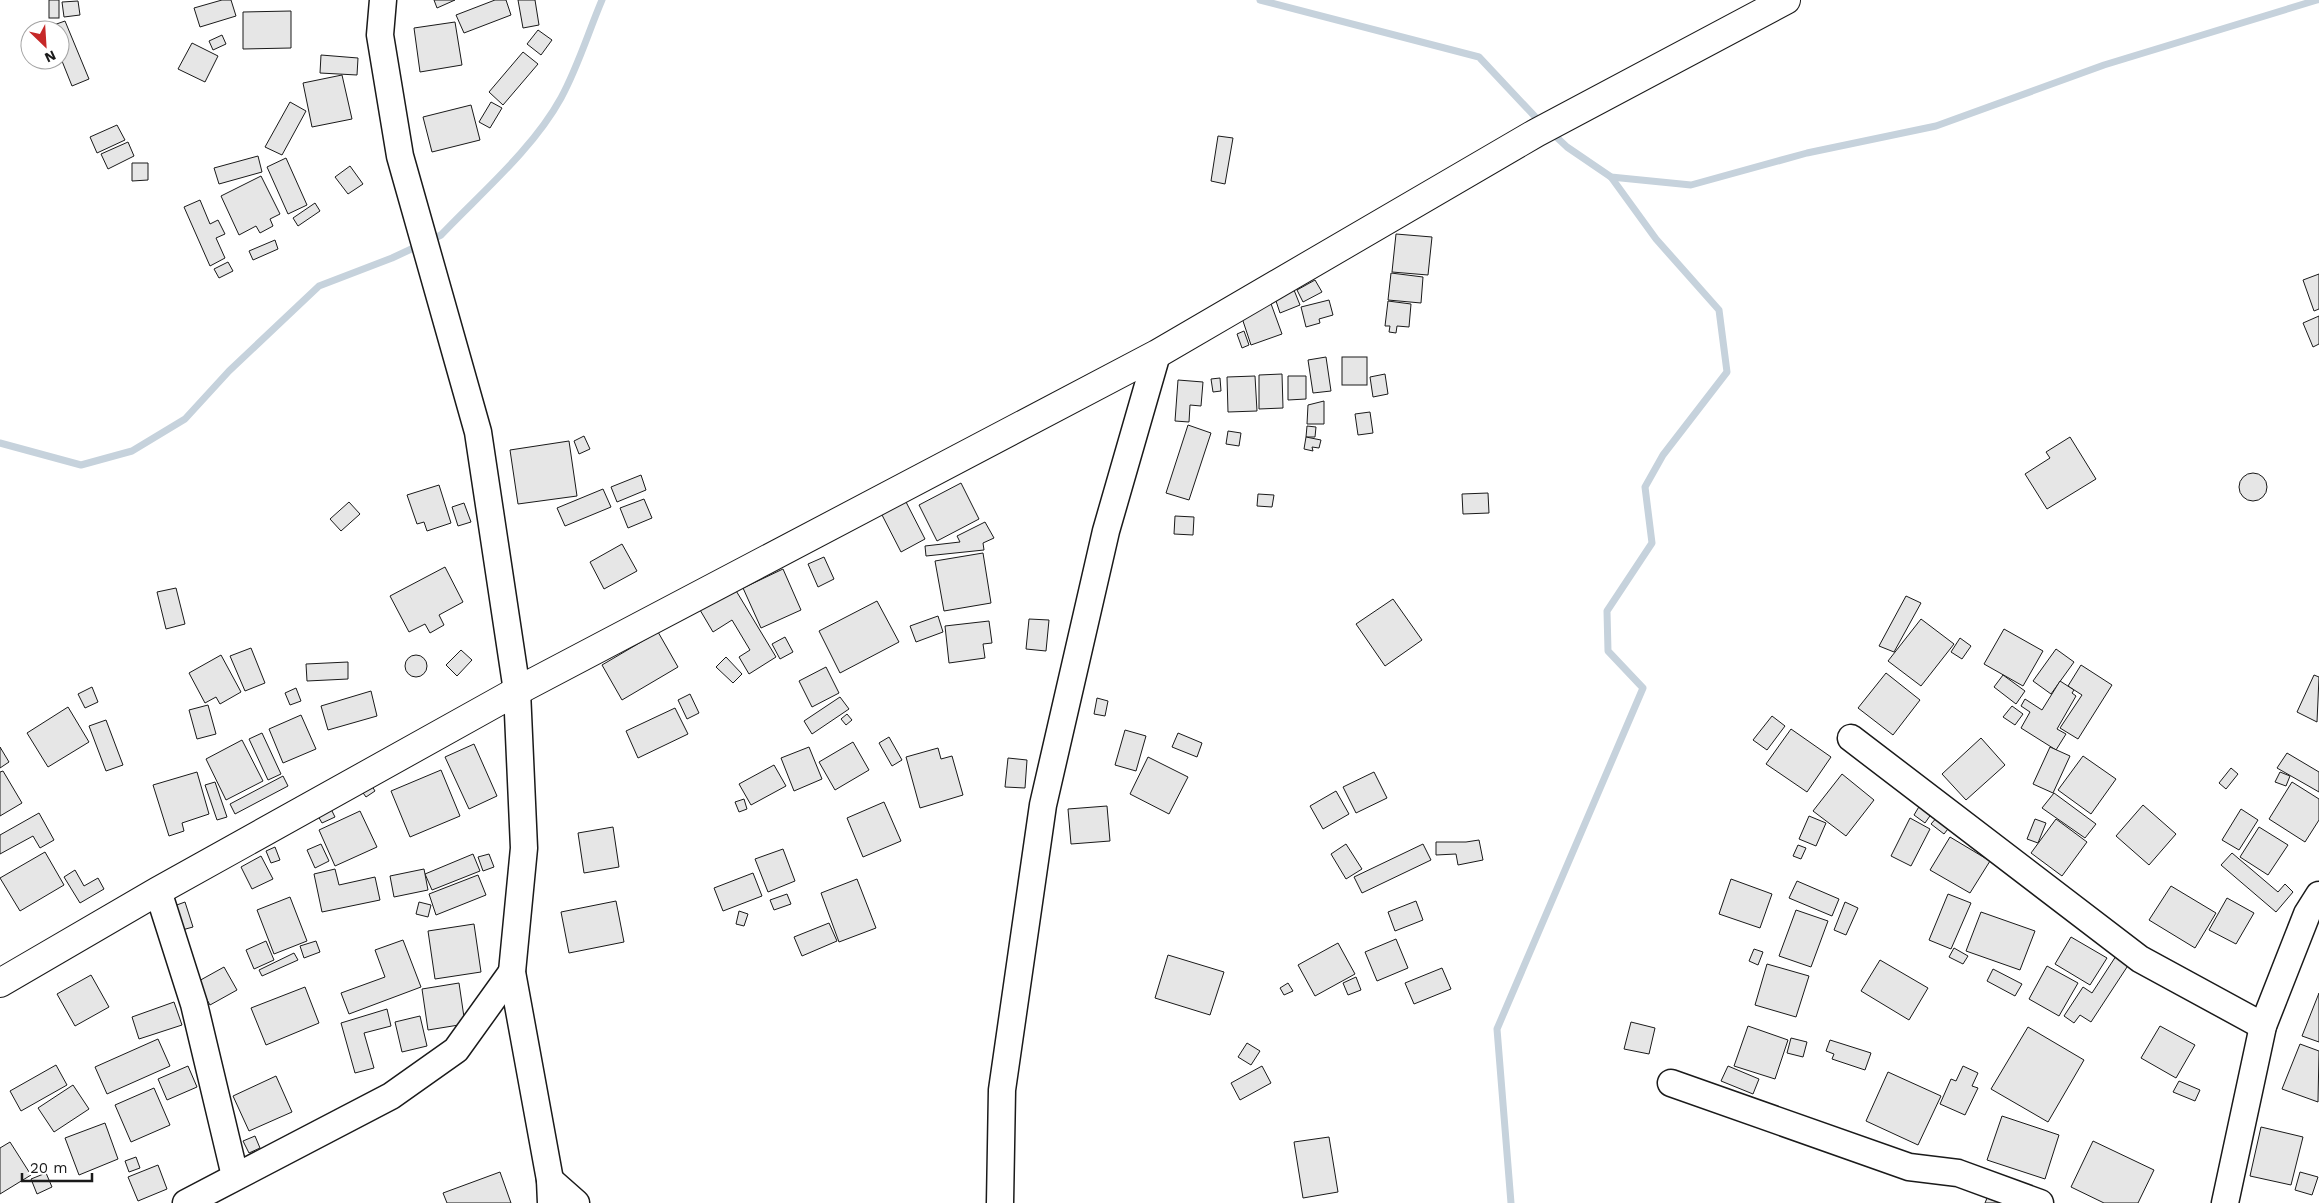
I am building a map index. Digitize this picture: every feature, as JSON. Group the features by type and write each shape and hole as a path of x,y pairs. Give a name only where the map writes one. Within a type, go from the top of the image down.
{"main road":[{"path":"0,983 158,891 517,691 1157,354 1536,133 1786,0"}],"street":[{"path":"383,0 380,35 400,156 478,432 517,691 524,848 512,972 551,1192 576,1203"},
{"path":"1000,1203 1002,1090 1043,805 1106,531 1157,354"},
{"path":"1851,738 2140,959 2263,1026"},
{"path":"158,891 194,1004 235,1176"},
{"path":"2225,1203 2263,1026 2307,914 2319,895"},
{"path":"186,1203 391,1096 456,1050 512,972"},
{"path":"1671,1083 1909,1167 1958,1173 2040,1203"}],"building":[{"path":"49,0 59,0 59,18 49,18"},
{"path":"222,0 231,0 236,16 200,27 194,8"},
{"path":"434,0 455,0 437,8"},
{"path":"495,0 506,0 511,15 464,33 456,15"},
{"path":"518,0 535,0 539,25 523,28"},
{"path":"78,1 80,15 64,17 62,2"},
{"path":"291,11 291,48 243,49 243,12"},
{"path":"455,22 462,65 420,72 414,28"},
{"path":"538,30 552,40 541,55 527,44"},
{"path":"70,33 89,79 72,86 66,70 70,70"},
{"path":"222,35 226,44 213,50 209,41"},
{"path":"192,43 218,56 205,82 178,69"},
{"path":"523,52 538,64 503,105 489,92"},
{"path":"321,55 358,58 357,75 320,73"},
{"path":"342,75 352,119 312,127 303,83"},
{"path":"290,102 306,111 282,155 265,147"},
{"path":"491,102 502,108 490,128 479,122"},
{"path":"471,105 480,140 432,152 423,117"},
{"path":"117,125 125,140 97,153 90,137"},
{"path":"1218,136 1233,138 1225,184 1211,181"},
{"path":"128,142 134,156 108,169 101,154"},
{"path":"258,156 262,172 219,184 214,168"},
{"path":"286,158 307,205 288,214 267,167"},
{"path":"132,163 148,163 148,180 132,181"},
{"path":"350,166 363,184 348,194 335,177"},
{"path":"261,176 280,214 270,219 273,226 260,233 256,226 239,235 221,196"},
{"path":"200,200 210,224 218,220 225,234 216,238 225,258 210,266 184,207"},
{"path":"315,203 320,211 298,226 293,218"},
{"path":"1396,234 1432,237 1428,275 1392,272"},
{"path":"275,240 278,249 253,260 249,251"},
{"path":"228,262 233,271 219,278 214,269"},
{"path":"1391,273 1423,277 1421,303 1388,300"},
{"path":"2319,274 2319,309 2314,311 2303,280"},
{"path":"1315,280 1322,292 1303,302 1297,290"},
{"path":"1294,290 1300,305 1280,313 1275,298"},
{"path":"1329,300 1333,315 1319,319 1320,323 1306,327 1301,307"},
{"path":"1270,301 1282,334 1251,345 1240,312"},
{"path":"1388,301 1411,304 1409,327 1397,326 1396,333 1389,332 1390,326 1385,326"},
{"path":"2319,316 2319,344 2313,347 2303,323"},
{"path":"1244,331 1249,345 1242,348 1237,334"},
{"path":"1326,357 1331,391 1313,393 1308,360"},
{"path":"1342,357 1367,357 1367,385 1342,385"},
{"path":"1282,374 1283,408 1259,409 1259,375"},
{"path":"1385,374 1388,394 1373,397 1370,377"},
{"path":"1255,376 1257,411 1228,412 1227,377"},
{"path":"1288,376 1306,376 1306,399 1288,400"},
{"path":"1220,378 1221,391 1213,392 1211,379"},
{"path":"1178,380 1203,382 1201,406 1190,405 1189,422 1175,421"},
{"path":"1324,401 1324,424 1307,424 1308,405"},
{"path":"1370,412 1373,433 1358,435 1355,414"},
{"path":"1188,425 1211,433 1189,500 1166,493"},
{"path":"1307,426 1316,427 1315,437 1306,437"},
{"path":"1228,431 1241,433 1239,446 1226,444"},
{"path":"584,436 590,449 579,454 574,441"},
{"path":"1306,437 1321,440 1319,448 1312,447 1313,451 1304,449"},
{"path":"2070,437 2096,479 2047,509 2025,474 2050,458 2046,452"},
{"path":"569,441 577,496 518,504 510,450"},
{"path":"2253,473 2263,477 2267,487 2263,497 2253,501 2243,497 2239,487 2243,477"},
{"path":"641,475 646,490 617,502 611,487"},
{"path":"961,483 979,519 937,541 919,505"},
{"path":"439,485 451,523 427,531 424,522 417,524 407,495"},
{"path":"603,489 611,507 565,526 557,508"},
{"path":"1488,493 1489,513 1463,514 1462,494"},
{"path":"1258,494 1274,495 1272,507 1257,506"},
{"path":"644,499 652,518 628,528 620,508"},
{"path":"905,500 925,539 901,552 881,513"},
{"path":"349,502 360,514 341,531 330,519"},
{"path":"464,503 471,522 458,526 452,507"},
{"path":"1175,516 1194,517 1193,535 1174,534"},
{"path":"985,522 994,538 983,543 984,550 926,556 925,546 960,542 957,536"},
{"path":"622,544 637,571 604,589 590,562"},
{"path":"983,553 991,603 944,611 935,561"},
{"path":"824,557 834,579 818,587 808,564"},
{"path":"445,567 463,602 439,615 444,625 430,633 425,624 409,632 390,596"},
{"path":"783,569 801,610 761,628 743,588"},
{"path":"176,588 185,624 166,629 157,592"},
{"path":"735,589 776,657 749,674 739,657 750,650 732,620 713,632 700,610"},
{"path":"1906,596 1921,603 1894,652 1879,646"},
{"path":"1393,599 1422,640 1385,666 1356,624"},
{"path":"877,601 899,642 840,673 819,631"},
{"path":"938,616 943,632 916,642 910,626"},
{"path":"1029,619 1049,620 1046,651 1026,649"},
{"path":"1921,619 1954,644 1921,686 1888,661"},
{"path":"989,621 992,643 983,644 985,658 949,663 945,626"},
{"path":"2004,629 2043,651 2023,686 1984,664"},
{"path":"658,632 678,667 622,700 602,665"},
{"path":"785,637 793,652 780,659 772,644"},
{"path":"1960,638 1971,646 1962,659 1951,652"},
{"path":"251,648 265,683 245,691 230,656"},
{"path":"2056,649 2074,662 2051,694 2033,681"},
{"path":"461,650 472,660 457,676 446,665"},
{"path":"221,655 241,692 220,704 216,697 205,703 189,673"},
{"path":"416,655 424,658 427,666 424,674 416,677 408,674 405,666 408,658"},
{"path":"726,657 742,674 733,683 716,667"},
{"path":"348,662 348,679 307,681 306,664"},
{"path":"2081,665 2112,685 2078,739 2060,728 2082,695 2068,686"},
{"path":"826,667 839,693 812,707 799,681"},
{"path":"1886,673 1920,700 1893,735 1858,708"},
{"path":"2003,675 2025,691 2016,704 1994,687"},
{"path":"2314,675 2319,677 2317,722 2297,712"},
{"path":"2060,681 2074,690 2072,693 2076,696 2057,729 2066,734 2056,750 2021,728 2030,712 2021,706 2025,699 2042,710"},
{"path":"92,687 98,702 85,708 78,694"},
{"path":"296,688 301,701 290,705 285,693"},
{"path":"371,691 377,716 328,730 321,706"},
{"path":"690,694 699,713 687,719 678,700"},
{"path":"840,697 849,709 812,734 804,721"},
{"path":"1097,698 1108,701 1105,716 1094,714"},
{"path":"208,705 216,734 197,739 189,710"},
{"path":"2012,706 2023,714 2015,725 2003,717"},
{"path":"68,707 89,742 48,767 27,733"},
{"path":"675,708 688,734 638,758 626,731"},
{"path":"847,714 852,720 846,725 841,719"},
{"path":"301,715 316,749 283,763 269,729"},
{"path":"1772,716 1785,726 1767,750 1753,740"},
{"path":"106,720 123,765 106,771 89,726"},
{"path":"1791,729 1831,757 1807,792 1766,764"},
{"path":"1125,730 1146,736 1136,771 1115,765"},
{"path":"262,733 281,774 268,780 249,739"},
{"path":"1178,733 1202,743 1197,757 1172,747"},
{"path":"889,737 902,760 892,766 879,743"},
{"path":"1981,738 2005,765 1966,800 1942,774"},
{"path":"242,740 263,781 226,800 206,759"},
{"path":"853,742 869,770 835,790 819,762"},
{"path":"474,744 497,796 469,809 445,757"},
{"path":"0,747 9,762 0,768"},
{"path":"809,747 822,779 794,791 781,758"},
{"path":"2050,747 2070,756 2053,793 2033,784"},
{"path":"938,748 941,759 952,756 963,795 920,808 906,757"},
{"path":"2287,753 2319,772 2319,792 2277,768"},
{"path":"2083,756 2116,779 2091,814 2058,790"},
{"path":"1148,757 1188,777 1169,814 1130,794"},
{"path":"1008,758 1027,760 1025,788 1005,787"},
{"path":"774,765 786,786 751,805 739,784"},
{"path":"2231,768 2238,774 2226,789 2219,783"},
{"path":"441,770 460,816 410,837 391,791"},
{"path":"3,771 22,803 0,816 0,772"},
{"path":"197,772 209,814 182,823 184,831 169,836 153,785"},
{"path":"1374,772 1387,798 1356,813 1343,787"},
{"path":"2280,772 2290,776 2286,786 2275,782"},
{"path":"1842,774 1874,800 1846,836 1813,811"},
{"path":"283,776 288,786 235,814 230,804"},
{"path":"215,782 227,817 217,820 205,785"},
{"path":"2292,782 2319,799 2319,820 2305,842 2269,819"},
{"path":"370,783 375,791 366,797 361,790"},
{"path":"1336,791 1349,814 1323,829 1310,806"},
{"path":"2054,793 2096,824 2085,838 2042,808"},
{"path":"744,799 747,809 739,812 735,802"},
{"path":"884,802 901,841 863,857 847,818"},
{"path":"1920,805 1932,813 1925,823 1914,815"},
{"path":"2143,805 2176,834 2149,865 2116,836"},
{"path":"1107,806 1110,841 1071,844 1068,809"},
{"path":"331,809 335,817 322,823 318,816"},
{"path":"2241,809 2258,820 2239,850 2222,840"},
{"path":"360,811 377,847 335,866 319,830"},
{"path":"39,813 54,840 40,848 33,836 0,854 0,835"},
{"path":"1939,815 1951,825 1944,834 1931,824"},
{"path":"1809,816 1826,823 1816,846 1799,839"},
{"path":"1910,818 1930,829 1911,866 1891,856"},
{"path":"2035,819 2046,823 2038,843 2027,839"},
{"path":"2056,819 2087,842 2062,876 2031,853"},
{"path":"613,827 619,867 584,873 578,833"},
{"path":"2259,827 2288,845 2268,875 2240,857"},
{"path":"1950,837 1990,861 1970,893 1930,870"},
{"path":"1479,840 1483,860 1458,865 1456,854 1436,855 1436,842"},
{"path":"321,844 329,861 315,868 307,850"},
{"path":"1346,844 1362,869 1346,879 1331,854"},
{"path":"1423,844 1431,860 1362,893 1354,877"},
{"path":"1798,845 1806,848 1801,859 1793,856"},
{"path":"275,847 280,860 271,863 266,851"},
{"path":"783,849 795,881 768,892 755,859"},
{"path":"45,852 64,885 20,911 0,878"},
{"path":"2232,853 2278,892 2285,884 2293,892 2276,912 2221,865"},
{"path":"473,854 480,871 432,890 425,874"},
{"path":"489,854 494,867 483,871 478,857"},
{"path":"261,856 273,879 252,889 241,867"},
{"path":"335,869 339,885 375,877 380,900 322,912 314,874"},
{"path":"424,869 428,890 394,897 390,876"},
{"path":"75,870 84,886 98,878 104,889 80,903 64,877"},
{"path":"753,873 762,896 723,911 714,888"},
{"path":"478,875 486,895 436,915 429,894"},
{"path":"857,879 876,928 839,942 821,893"},
{"path":"1731,879 1772,894 1760,928 1719,914"},
{"path":"1797,881 1839,899 1832,916 1789,898"},
{"path":"2171,886 2216,913 2195,948 2149,920"},
{"path":"787,894 791,904 774,910 770,900"},
{"path":"1948,894 1971,903 1951,949 1929,940"},
{"path":"290,897 307,941 274,954 257,910"},
{"path":"2227,898 2254,913 2236,944 2209,930"},
{"path":"616,901 624,942 569,953 561,912"},
{"path":"1416,901 1423,920 1395,931 1388,912"},
{"path":"185,902 193,927 182,930 174,906"},
{"path":"419,902 431,905 428,917 416,914"},
{"path":"1845,902 1858,908 1846,935 1834,930"},
{"path":"1796,910 1828,921 1811,967 1779,956"},
{"path":"739,911 748,914 744,926 736,924"},
{"path":"1981,912 2035,931 2020,970 1966,951"},
{"path":"829,923 837,941 802,956 794,937"},
{"path":"474,924 481,972 435,979 428,931"},
{"path":"2071,937 2107,958 2090,985 2055,964"},
{"path":"1396,939 1408,968 1377,981 1365,952"},
{"path":"403,940 421,987 349,1014 341,993 385,977 375,950"},
{"path":"266,941 274,960 254,969 246,950"},
{"path":"316,941 320,952 304,958 300,946"},
{"path":"1338,943 1355,974 1315,996 1298,965"},
{"path":"1954,948 1968,956 1963,964 1949,957"},
{"path":"1754,949 1763,952 1758,965 1749,961"},
{"path":"294,953 298,960 262,976 259,970"},
{"path":"1168,955 1224,972 1210,1015 1155,998"},
{"path":"2116,956 2129,964 2091,1022 2080,1015 2074,1023 2064,1016 2083,987 2092,993"},
{"path":"1880,960 1928,988 1909,1020 1861,991"},
{"path":"1767,964 1809,976 1796,1017 1755,1005"},
{"path":"2047,966 2078,983 2059,1016 2029,999"},
{"path":"224,967 237,990 210,1005 197,982"},
{"path":"1442,968 1451,989 1414,1004 1405,983"},
{"path":"1993,969 2022,984 2015,996 1987,981"},
{"path":"91,975 109,1007 75,1026 57,994"},
{"path":"1356,977 1361,990 1348,995 1343,983"},
{"path":"459,983 465,1024 428,1030 422,989"},
{"path":"1288,983 1293,991 1284,995 1280,988"},
{"path":"305,987 319,1023 266,1045 251,1008"},
{"path":"2319,993 2319,1042 2302,1036"},
{"path":"174,1002 182,1025 139,1039 132,1017"},
{"path":"387,1009 391,1026 364,1033 374,1068 355,1073 341,1023"},
{"path":"420,1016 427,1046 402,1052 395,1022"},
{"path":"1631,1022 1655,1028 1649,1054 1624,1049"},
{"path":"1748,1026 1788,1040 1775,1079 1734,1066"},
{"path":"2160,1026 2195,1045 2176,1078 2141,1058"},
{"path":"2028,1027 2084,1060 2048,1122 1991,1089"},
{"path":"1791,1038 1807,1042 1803,1057 1787,1053"},
{"path":"158,1039 170,1066 107,1094 95,1067"},
{"path":"1830,1040 1871,1053 1865,1070 1832,1059 1834,1054 1826,1051"},
{"path":"1247,1043 1260,1051 1251,1065 1238,1057"},
{"path":"2300,1044 2319,1051 2318,1102 2282,1089"},
{"path":"56,1065 67,1085 21,1111 10,1091"},
{"path":"188,1066 197,1087 167,1100 158,1079"},
{"path":"1262,1066 1271,1083 1240,1100 1231,1083"},
{"path":"1728,1066 1759,1079 1753,1094 1721,1081"},
{"path":"1963,1066 1978,1073 1972,1086 1978,1088 1965,1115 1940,1104 1951,1079 1956,1081"},
{"path":"1888,1072 1941,1096 1918,1145 1866,1121"},
{"path":"276,1076 292,1112 249,1131 233,1096"},
{"path":"2179,1081 2200,1090 2195,1101 2173,1092"},
{"path":"73,1085 89,1109 54,1132 38,1108"},
{"path":"154,1088 170,1125 131,1142 115,1105"},
{"path":"2002,1116 2059,1135 2045,1179 1987,1160"},
{"path":"105,1123 118,1159 79,1175 65,1138"},
{"path":"2261,1127 2303,1137 2291,1185 2250,1176"},
{"path":"255,1136 260,1148 249,1153 243,1141"},
{"path":"1329,1137 1338,1192 1303,1198 1294,1142"},
{"path":"2093,1141 2154,1170 2138,1203 2104,1203 2071,1187"},
{"path":"10,1142 31,1175 0,1194 0,1148"},
{"path":"136,1157 140,1168 129,1172 125,1161"},
{"path":"158,1165 167,1189 138,1201 128,1177"},
{"path":"500,1172 511,1203 447,1203 443,1193"},
{"path":"2300,1172 2318,1177 2312,1195 2295,1190"},
{"path":"46,1173 52,1187 37,1194 31,1179"},
{"path":"1987,1198 2001,1203 1985,1203"}],"waterway":[{"path":"429,241 441,235 506,170 549,117 573,74 602,0"},
{"path":"1260,0 1479,57 1541,123"},
{"path":"1551,132 1567,147 1611,177 1691,185 1807,153 1936,126 2104,65 2317,0"},
{"path":"1511,1203 1497,1029 1643,688 1608,651 1607,611 1652,543 1645,487 1663,455 1727,372 1719,310 1656,239 1611,177"},
{"path":"0,443 81,465 132,451 185,419 229,371 319,286 392,258 420,245"}]}
